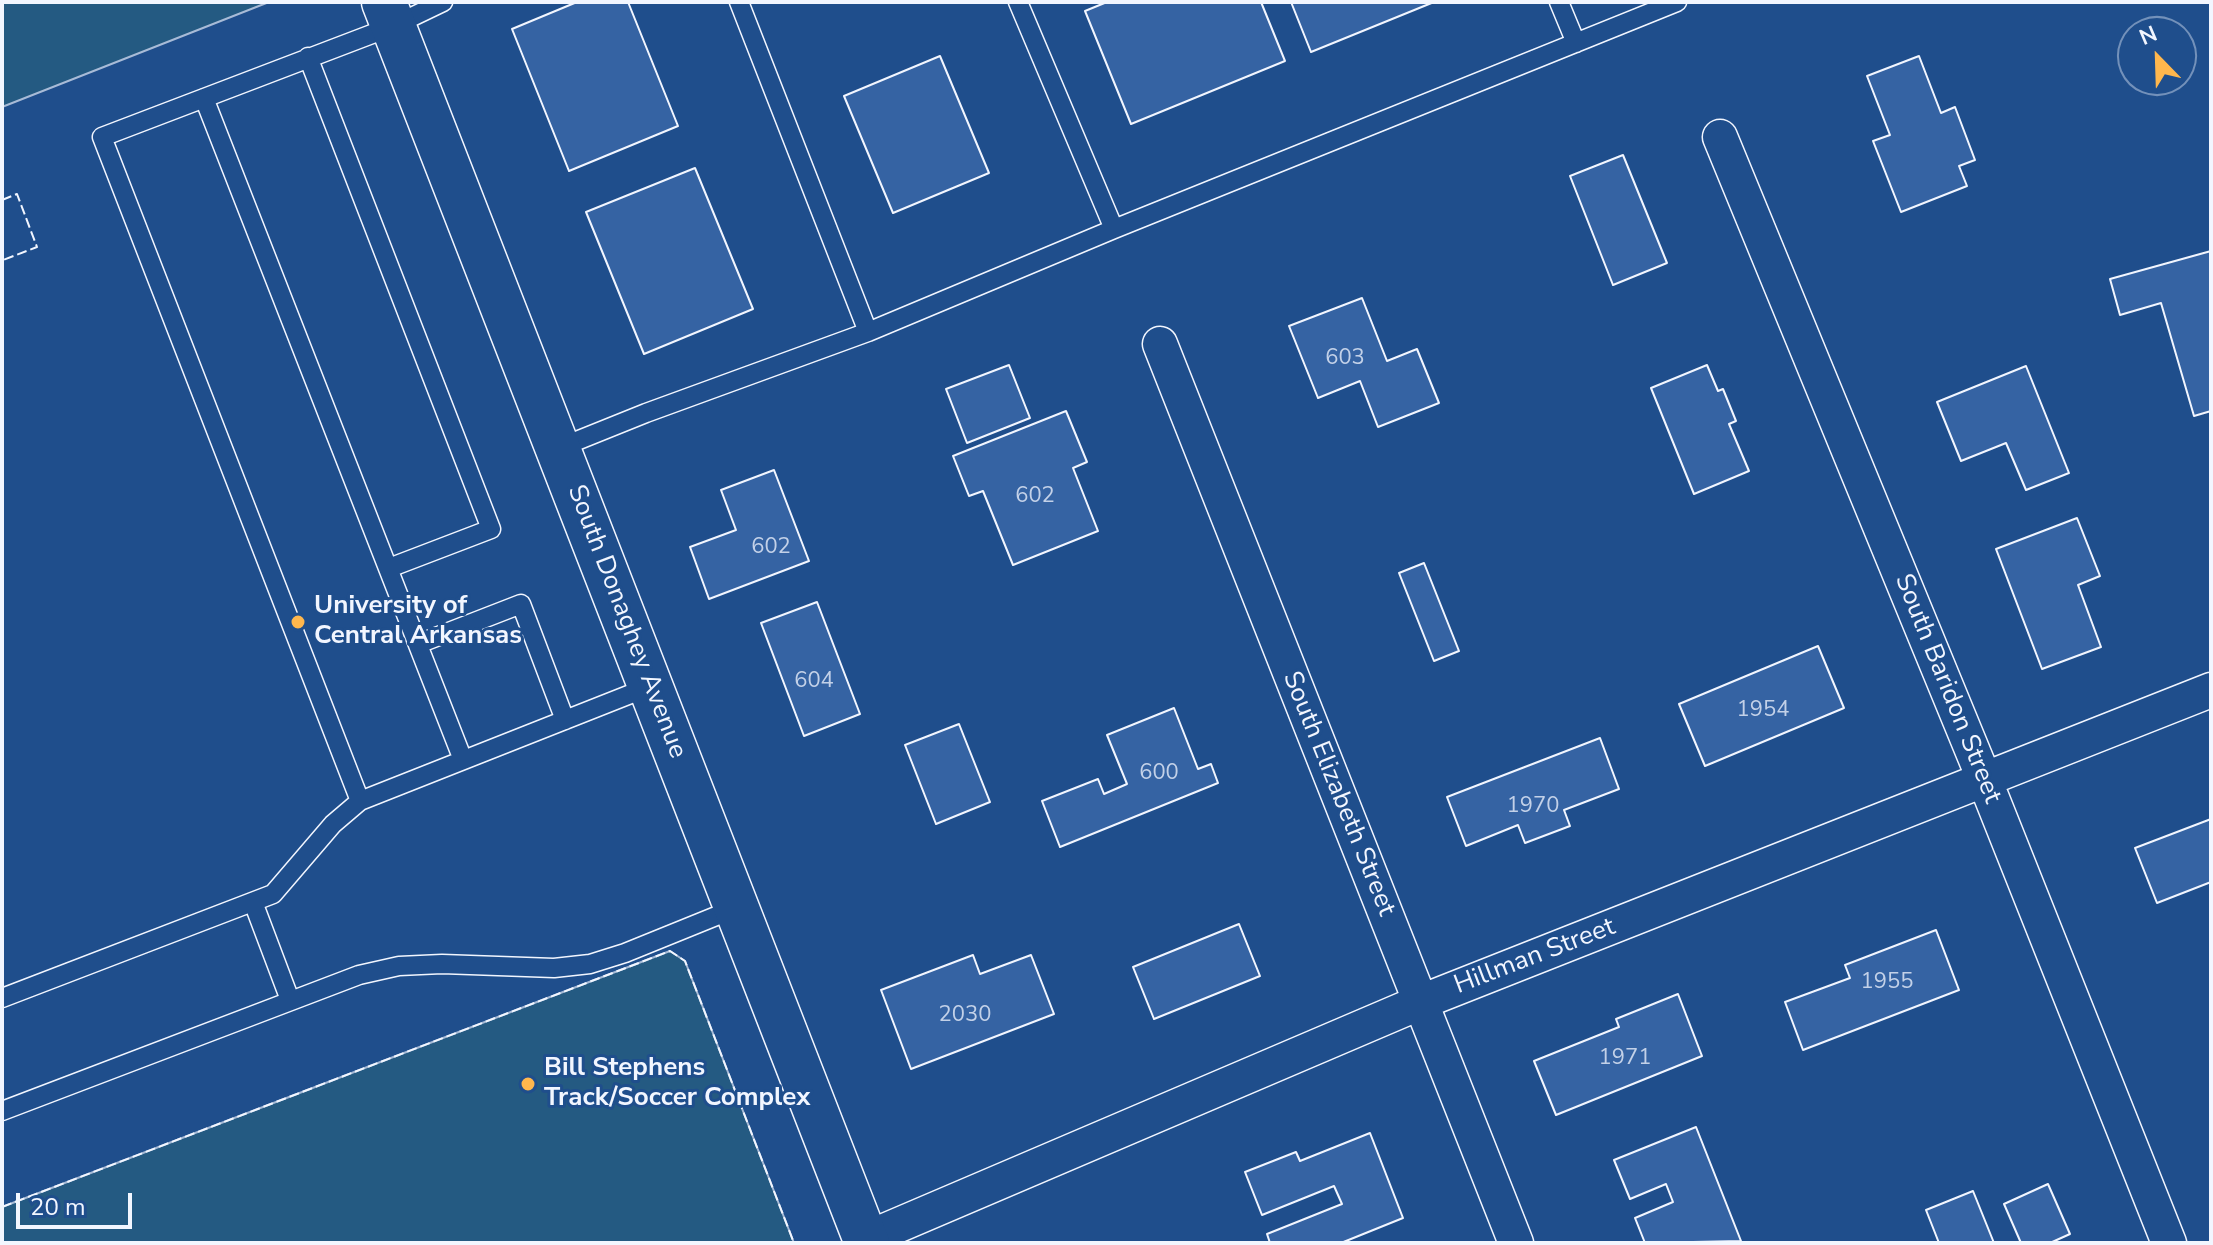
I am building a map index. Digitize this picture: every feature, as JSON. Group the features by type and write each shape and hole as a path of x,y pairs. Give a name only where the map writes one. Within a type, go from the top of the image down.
{"street":[{"name":"South Donaghey Avenue","path":"389,14 866,1241"},
{"name":"South Baridon Street","path":"1720,137 1985,781 2169,1243"},
{"name":"South Elizabeth Street","path":"1160,344 1516,1243"},
{"name":"Hillman Street","path":"866,1241 1421,1002 2211,690"}],"lane":[{"path":"360,801 102,137 308,57 389,14 443,2"},
{"path":"739,2 868,332"},
{"path":"1018,2 1114,229"},
{"path":"1559,2 1576,43"},
{"path":"559,448 868,332 1114,229 1677,2"},
{"path":"308,57 491,529 389,568"},
{"path":"204,98 463,760"},
{"path":"418,644 521,604 565,720"},
{"path":"2,998 273,894 333,824 360,801 651,686"},
{"path":"253,902 290,1000"},
{"path":"2,1111 359,975 399,966 442,964 554,968 590,964 736,908"}],"shaded area":[{"path":"2,2 269,2 2,107"},
{"name":"Bill Stephens Track/Soccer Complex","path":"670,951 685,961 794,1243 2,1243 2,1207"}],"building":[{"path":"577,2 628,2 678,126 569,171 512,29"},
{"path":"1107,2 1261,2 1285,61 1131,124 1085,11"},
{"path":"1291,2 1434,2 1311,52"},
{"path":"940,56 989,173 893,213 844,96"},
{"path":"1919,56 1941,113 1955,107 1975,160 1959,166 1967,186 1901,212 1873,141 1890,135 1867,76"},
{"path":"1623,155 1667,263 1613,285 1570,176"},
{"path":"695,168 753,309 644,354 586,212"},
{"path":"2211,251 2211,411 2194,416 2161,303 2120,315 2110,279"},
{"path":"1362,298 1387,361 1417,349 1439,403 1378,427 1360,381 1318,398 1289,326"},
{"path":"1009,365 1030,418 967,443 946,389"},
{"path":"1707,365 1718,391 1723,389 1736,421 1729,424 1749,471 1694,494 1651,388"},
{"path":"2026,366 2069,473 2026,490 2006,443 1961,461 1937,402"},
{"path":"1066,411 1087,462 1073,468 1098,531 1013,565 983,491 969,496 953,456"},
{"path":"774,470 809,561 709,599 690,547 736,530 721,490"},
{"path":"2077,518 2100,576 2078,585 2101,647 2042,669 1996,549"},
{"path":"1424,563 1459,651 1434,661 1399,573"},
{"path":"817,602 860,714 804,736 761,623"},
{"path":"1818,646 1844,708 1705,766 1679,704"},
{"path":"1174,708 1198,769 1211,764 1218,783 1060,847 1042,801 1098,779 1104,794 1127,784 1107,735"},
{"path":"959,724 990,802 936,824 905,745"},
{"path":"1600,738 1619,789 1564,810 1570,826 1525,843 1518,825 1466,846 1447,797"},
{"path":"2211,819 2211,882 2157,903 2135,848"},
{"path":"1239,924 1260,976 1154,1019 1133,967"},
{"path":"1936,930 1959,990 1803,1050 1785,1002 1850,978 1845,965"},
{"path":"973,955 980,974 1031,955 1054,1014 911,1069 881,990"},
{"path":"1678,994 1702,1056 1556,1115 1534,1061 1619,1027 1616,1019"},
{"path":"1696,1127 1741,1241 1645,1243 1635,1218 1673,1202 1666,1184 1630,1199 1614,1160"},
{"path":"1370,1133 1403,1218 1341,1243 1270,1243 1267,1234 1342,1204 1334,1186 1262,1215 1245,1172 1296,1152 1300,1161"},
{"path":"2048,1184 2070,1234 2050,1243 2021,1243 2004,1204"},
{"path":"1973,1191 1994,1243 1939,1243 1926,1210"}],"fence":[{"path":"2,200 17,194 37,247 2,258"},
{"path":"2,1207 670,951 685,961 794,1243"}],"place":[{"name":"University of Central Arkansas","path":"298,622"},
{"name":"Bill Stephens Track/Soccer Complex","path":"528,1084"}]}
